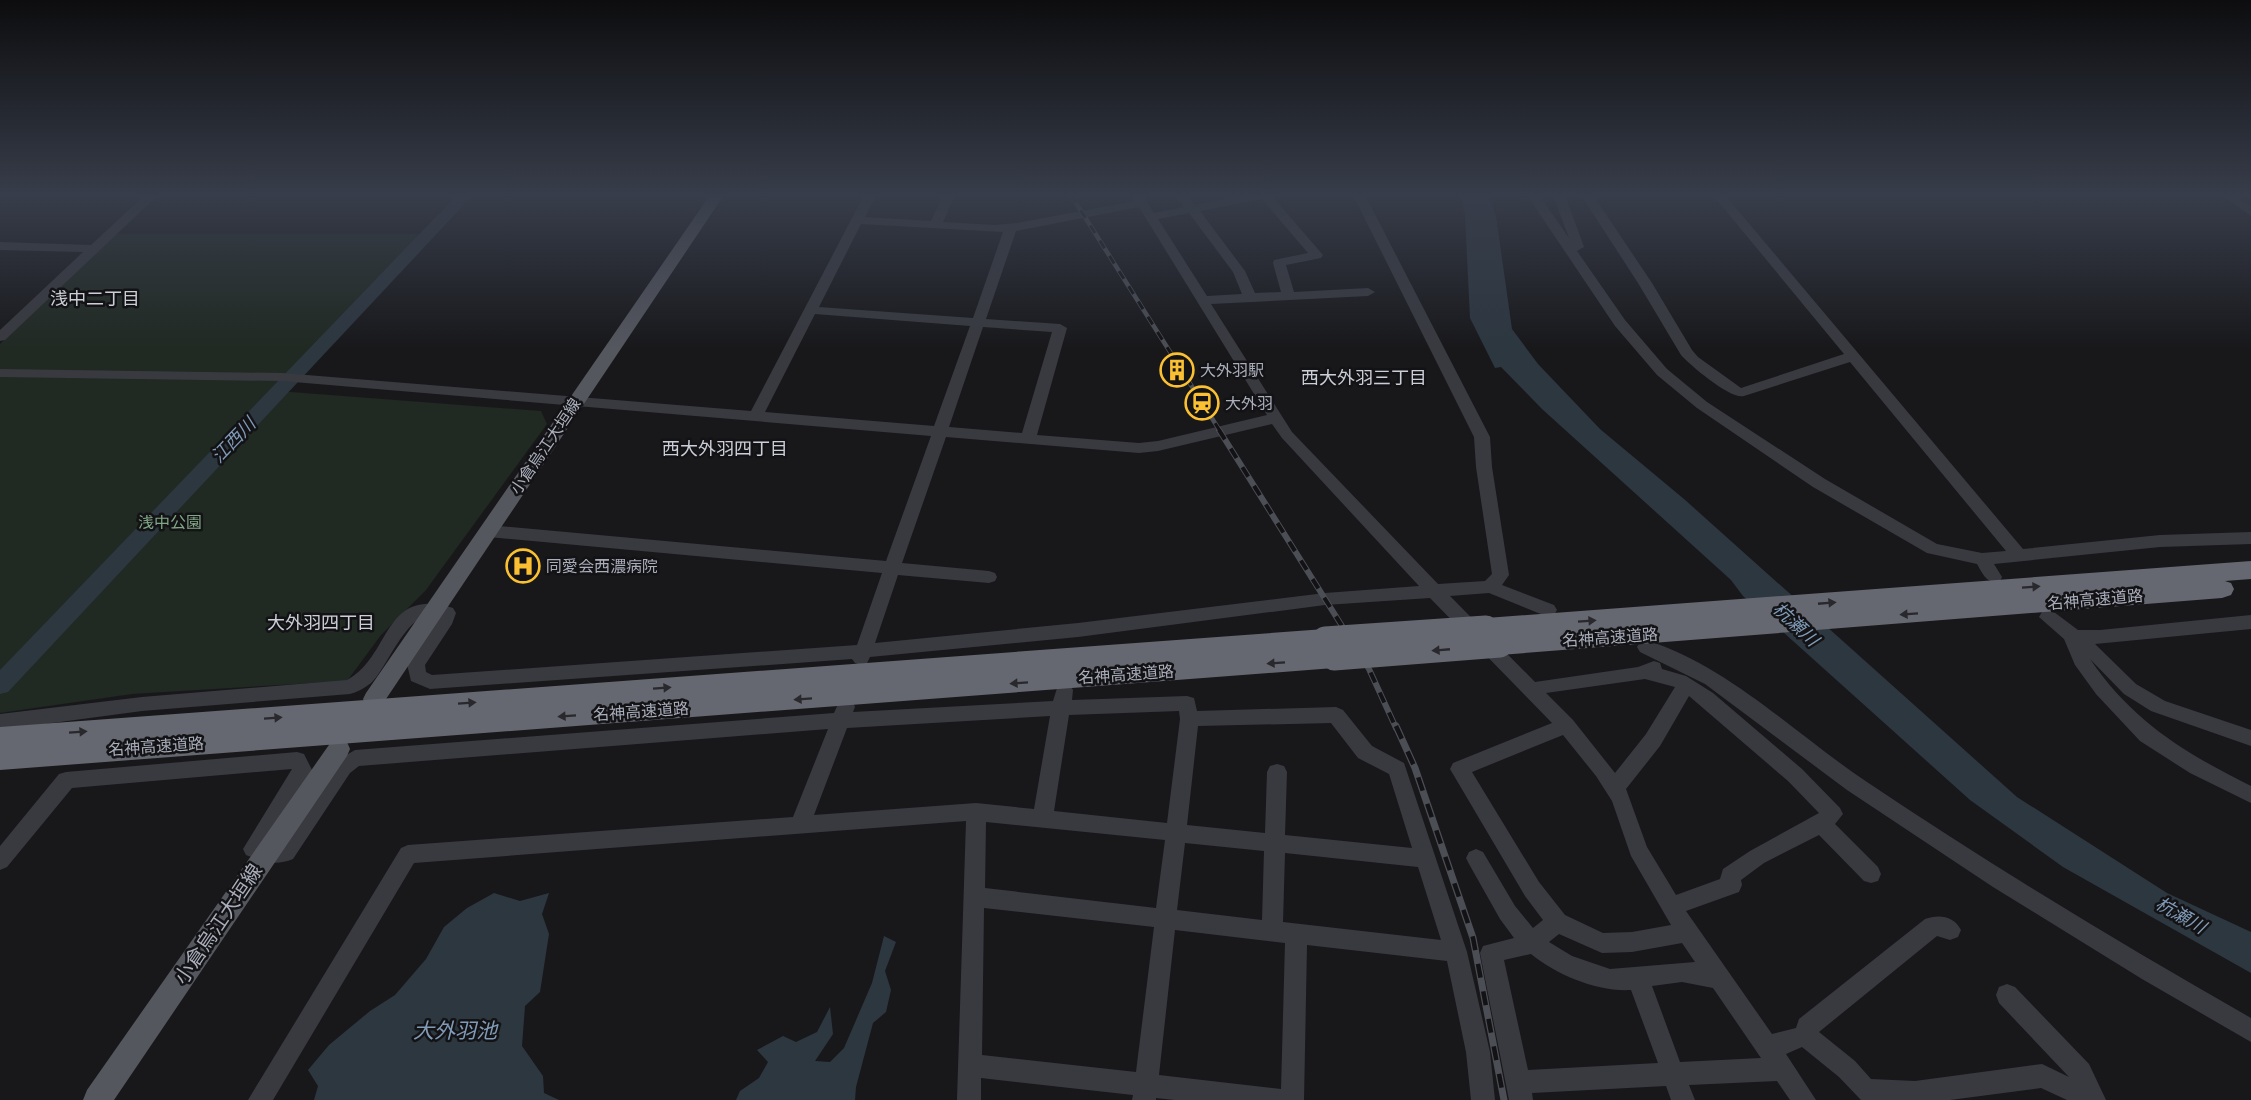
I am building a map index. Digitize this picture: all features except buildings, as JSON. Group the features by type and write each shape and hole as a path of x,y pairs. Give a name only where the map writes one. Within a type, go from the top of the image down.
{"highway":[{"name":"名神高速道路","path":"8,739 1711,621 1959,601 2251,570"},
{"name":"名神高速道路","path":"1959,601 2251,587"}],"main road":[{"name":"小倉烏江大垣線","path":"374,699 682,246"},
{"name":"小倉烏江大垣線","path":"98,1100 339,749"}],"street":[{"path":"10,246 94,249"},
{"path":"0,337 97,246"},
{"path":"755,417 843,246"},
{"path":"861,658 1005,246"},
{"path":"1169,246 1276,418 1305,457 1566,725 1603,770 1621,798 1638,850 1671,906 1804,1100"},
{"path":"1220,246 1239,271 1250,298"},
{"path":"1289,297 1279,263 1317,255 1309,246"},
{"path":"1385,246 1482,437 1484,468 1501,575 1490,587"},
{"path":"1569,246 1620,323 1662,372 1702,405 1819,483 1933,549 1982,559 2160,541 2251,538"},
{"path":"1579,246 1585,262 1583,267"},
{"path":"1621,246 1686,352 1693,360 1739,393 1853,356"},
{"path":"1762,246 2018,554"},
{"path":"1202,300 1368,292"},
{"path":"810,310 1060,328 1028,440"},
{"path":"0,373 282,377 1139,448 1186,440 1276,418"},
{"path":"488,531 989,576"},
{"path":"1982,559 1994,577"},
{"path":"8,739 142,704 350,687 365,678 407,617 424,608 435,608 447,613 446,619 416,664 417,676 429,682 861,658 1076,639 1294,603 1490,587 1548,610"},
{"path":"2048,617 2096,654 2130,689 2158,706 2251,738"},
{"path":"2072,637 2100,637 2251,622"},
{"path":"2072,637 2073,647 2087,672 2147,735 2204,771 2251,795"},
{"path":"1646,647 1708,678 1853,783 1986,872 2088,936 2251,1031"},
{"path":"1532,690 1644,672 1661,665 1665,658"},
{"path":"1644,672 1680,681 1706,698 1780,761 1833,814 1821,824 1757,856 1730,876 1732,885 1671,906"},
{"path":"1614,789 1653,740 1686,685"},
{"path":"1043,818 1063,698"},
{"path":"0,861 66,780 297,760 302,770 253,849 266,854 286,853 343,767 355,758 843,714 1063,698 1187,703 1188,719 1145,1092"},
{"path":"800,825 843,714"},
{"path":"1188,719 1336,715 1365,752 1397,769 1456,952 1478,1052 1483,1100"},
{"path":"1566,725 1460,769 1532,889 1557,922 1602,943 1693,941"},
{"path":"1272,931 1277,772"},
{"path":"261,1100 408,854 976,812 1427,859"},
{"path":"969,1100 976,812"},
{"path":"1821,824 1871,874"},
{"path":"1476,858 1508,915 1532,943 1562,964 1615,981 1690,971 1707,973 1721,981"},
{"path":"975,897 1456,952"},
{"path":"1557,922 1532,943 1491,953 1520,1091 1673,1074 1782,1069"},
{"path":"1805,1035 1807,1027 1933,926 1946,927 1950,930"},
{"path":"1292,1100 1296,934"},
{"path":"1637,977 1683,1100"},
{"path":"2007,995 2081,1072 2094,1100"},
{"path":"1766,1047 1783,1044 1805,1035"},
{"path":"1805,1035 1847,1069 1865,1090 1965,1093 2042,1076 2094,1100"},
{"path":"970,1065 1145,1092 1279,1100"}],"green space":[{"name":"浅中公園","path":"103,246 415,246 278,391 541,411 547,424 426,590 381,635 347,681 132,694 0,713 0,344"}],"water":[{"name":"杭瀬川","path":"1467,246 1500,246 1512,329 1538,364 1600,429 1684,499 2017,797 2167,893 2251,932 2251,973 2063,867 1970,800 1743,596 1731,580 1542,409 1501,367 1495,368 1470,318"},
{"name":"大外羽池","path":"494,893 520,901 549,893 542,914 549,934 540,992 525,1006 522,1046 543,1076 544,1093 559,1100 314,1100 318,1086 308,1070 329,1045 370,1011 395,995 426,959 444,927 467,908"},
{"path":"884,936 896,942 885,971 891,990 886,1012 873,1023 856,1087 855,1100 736,1100 740,1091 759,1078 768,1062 757,1050 783,1036 796,1042 817,1032 830,1007 833,1034 815,1061 830,1062 844,1048 872,983"}],"waterway":[{"name":"江西川","path":"0,685 416,246"}],"railway":[{"path":"1103,246 1220,431"},
{"path":"1219,430 1369,669 1396,728"},
{"path":"1396,726 1415,768 1473,938 1504,1100"}],"place":[{"name":"大外羽駅","path":"1177,370"},
{"name":"大外羽","path":"1202,403"},
{"name":"同愛会西濃病院","path":"523,566"}],"district":[{"name":"浅中二丁目","path":"95,298"},
{"name":"西大外羽三丁目","path":"1364,377"},
{"name":"西大外羽四丁目","path":"725,448"},
{"name":"大外羽四丁目","path":"321,622"}]}
